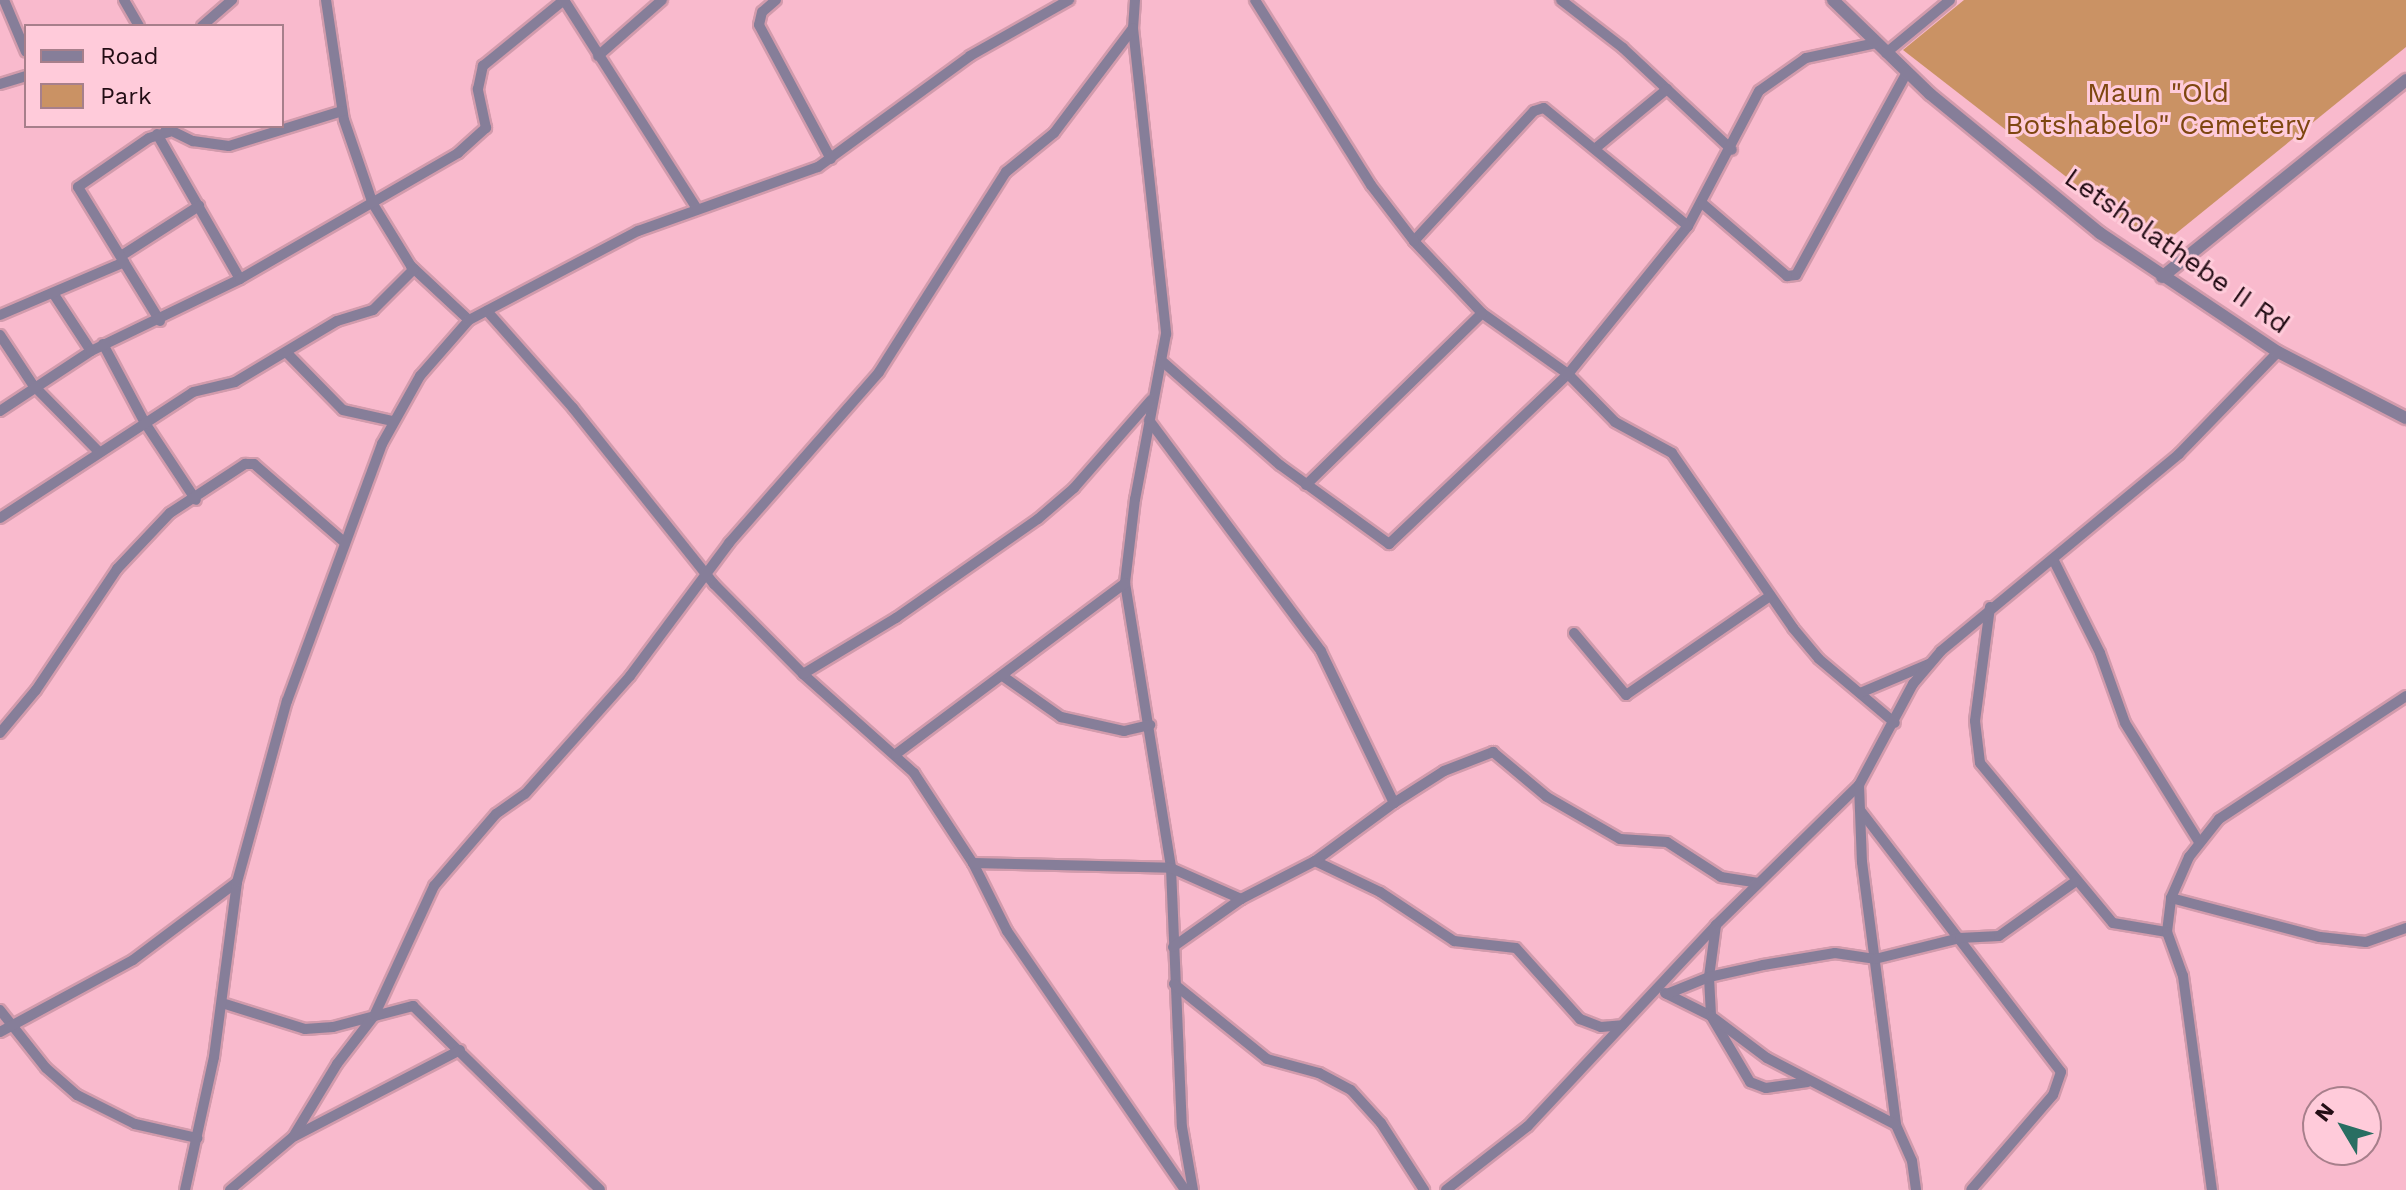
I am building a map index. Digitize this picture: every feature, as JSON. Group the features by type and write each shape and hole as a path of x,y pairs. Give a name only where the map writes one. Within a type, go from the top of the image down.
{"street":[{"path":"4,0 24,47"},
{"path":"124,0 138,24"},
{"path":"204,24 232,0"},
{"path":"326,0 342,111 373,204 414,269 469,320"},
{"path":"0,411 33,385 103,344 160,321 240,279 434,170 480,135 488,119 478,89 483,66 564,0 697,209"},
{"path":"598,56 662,0"},
{"path":"776,0 762,12 759,25 831,159"},
{"path":"185,1190 222,1003 237,882 287,701 343,541 392,421 420,376 469,320 630,234 831,159 983,48 1069,0"},
{"path":"1135,0 1133,28 1165,306 1162,361 1152,398 1125,583 1171,868 1182,1127 1193,1190"},
{"path":"1255,0 1371,185 1414,241 1482,313 1568,374 1615,422 1672,453 1770,596 1819,659 1895,723"},
{"path":"1561,0 1667,89 1732,150"},
{"name":"Letsholathebe II Rd","path":"1833,0 1907,72 2036,182 2162,277 2278,352 2406,418"},
{"path":"1162,361 1306,485 1389,544 1568,374 1688,226 1732,150 1750,104 1772,78 1806,58 1881,48 1950,0"},
{"path":"293,1137 337,1064 374,1016 434,886 612,696 705,575 879,372 994,189 1054,133 1133,28"},
{"path":"1703,204 1787,276 1796,275 1907,72"},
{"path":"0,84 24,77"},
{"path":"2162,277 2406,80"},
{"path":"1597,147 1667,89"},
{"path":"1414,241 1538,109 1555,113 1688,226"},
{"path":"160,321 78,185 163,131 229,146 342,111"},
{"path":"163,131 199,206 240,279"},
{"path":"0,315 122,259 199,206"},
{"path":"0,518 98,451 193,392 235,382 288,354 337,321 373,310 414,269"},
{"path":"53,293 91,351"},
{"path":"487,311 573,408 705,575 803,674 914,773 973,863 1007,931 1185,1190"},
{"path":"1306,485 1482,313"},
{"path":"0,335 33,385 98,451"},
{"path":"103,344 145,423 196,500"},
{"path":"1446,1190 1528,1126 1622,1025 1662,991 1716,925 1859,785 1895,723 1913,684 1931,663 1990,607 2179,454 2278,352"},
{"path":"288,354 343,410 392,421"},
{"path":"803,674 896,618 1038,519 1074,488 1152,398"},
{"path":"1149,420 1321,651 1394,803"},
{"path":"0,733 36,690 117,569 170,513 196,500 251,462 343,541"},
{"path":"2053,559 2100,653 2125,723 2199,842"},
{"path":"896,754 1004,677 1125,583"},
{"path":"1574,633 1626,695 1770,596"},
{"path":"1990,607 1975,721 1980,763 2113,923 2167,932"},
{"path":"1860,693 1931,663"},
{"path":"1004,677 1061,717 1124,731 1150,725"},
{"path":"2212,1190 2183,976 2167,932 2171,898 2199,842 2219,819 2406,696"},
{"path":"1173,947 1241,899 1315,861 1444,771 1493,752 1547,797 1620,839 1667,842 1721,877 1757,883"},
{"path":"1859,785 1875,959 1896,1125 1912,1161 1916,1190"},
{"path":"1860,810 2061,1072 2053,1095 1971,1190"},
{"path":"1315,861 1380,892 1454,941 1516,948 1580,1019 1601,1027 1622,1025"},
{"path":"973,863 1171,868 1241,899"},
{"path":"1662,991 1709,977 1835,953 1875,959 1960,938 1999,936 2076,881"},
{"path":"0,1032 133,960 237,882"},
{"path":"2171,898 2320,937 2366,942 2406,928"},
{"path":"1716,925 1709,977 1711,1016 1750,1082 1766,1088 1808,1082"},
{"path":"1174,984 1267,1059 1319,1073 1351,1090 1381,1123 1424,1190"},
{"path":"1662,991 1711,1016 1808,1082 1896,1125"},
{"path":"222,1003 305,1029 413,1006 600,1190"},
{"path":"0,1010 46,1068 77,1095 135,1124 197,1138"},
{"path":"230,1190 293,1137 460,1050"}],"green space":[{"name":"Maun \"Old Botshabelo\" Cemetery","path":"1964,0 2406,0 2406,47 2158,248 1903,50"}]}
